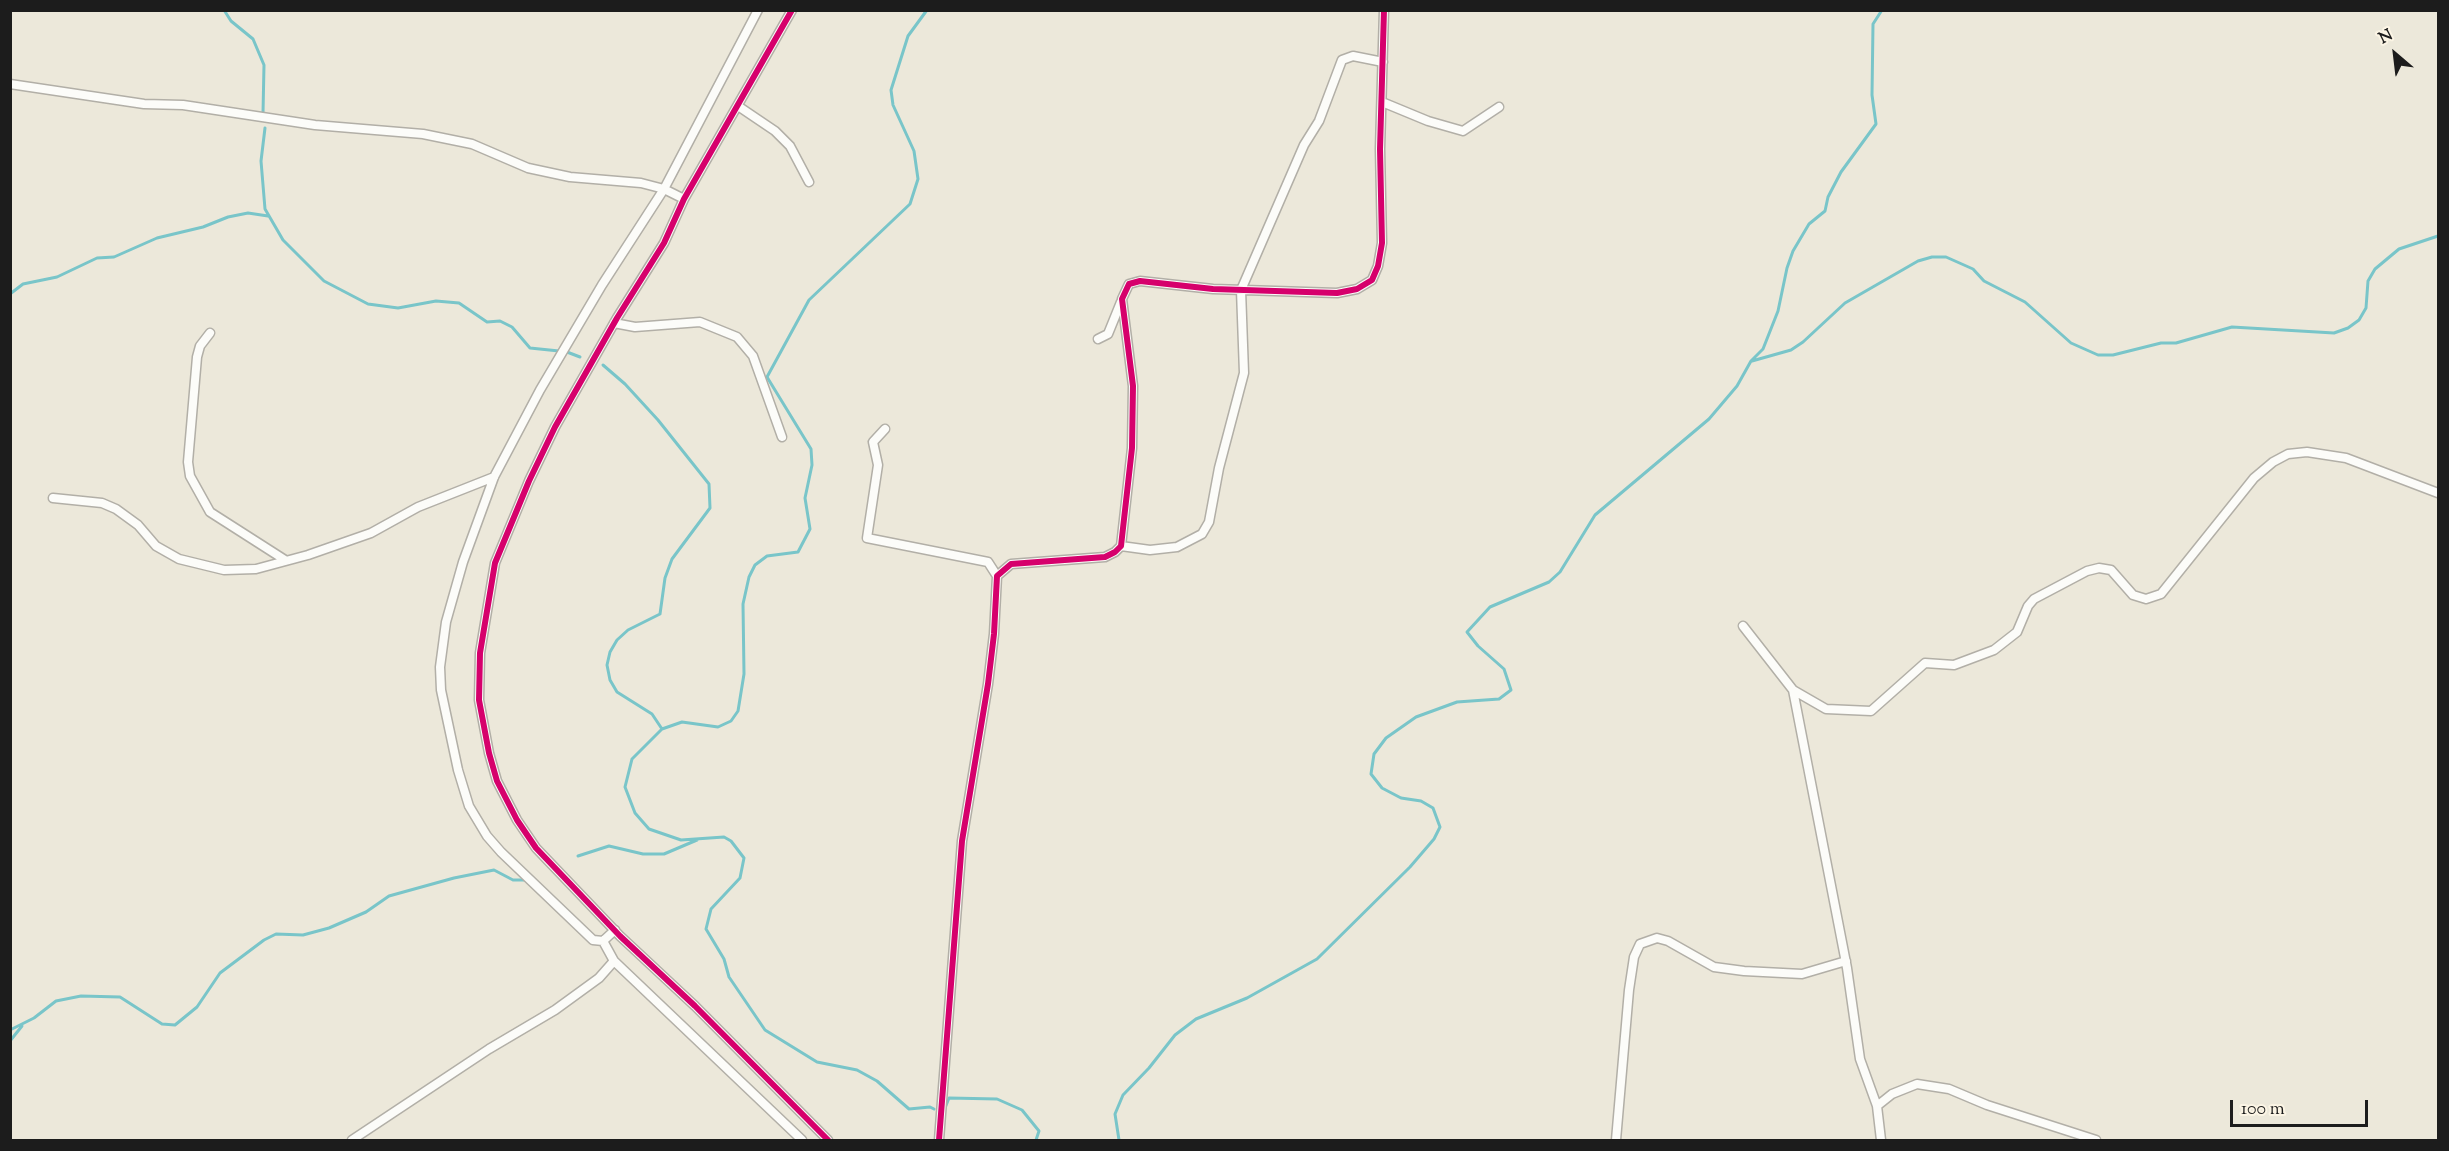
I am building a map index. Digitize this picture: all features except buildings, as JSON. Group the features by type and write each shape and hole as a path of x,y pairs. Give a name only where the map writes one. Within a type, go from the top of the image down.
{"street":[{"path":"615,930 603,941 593,940 501,852 478,822 458,770 441,690 440,667 451,599 494,477 546,380 664,189 758,10"},
{"path":"792,10 684,200 664,243 614,323 555,427 529,481 495,563 480,653 479,700 497,781 517,820 536,848 615,930 695,1006 828,1140"},
{"path":"1098,339 1108,334 1129,284 1140,281 1242,290 1337,293 1357,289 1372,280 1378,266 1382,243 1384,10"},
{"path":"1121,546 1150,550 1177,547 1202,534 1209,522 1219,468 1244,373 1242,290 1304,146 1319,121 1342,60 1353,56 1383,62"},
{"path":"10,84 144,104 194,106 315,125 423,134 472,144 528,168 570,177 641,183 664,189 684,200"},
{"path":"1382,102 1463,131 1499,107"},
{"path":"738,106 775,130 790,146 809,182"},
{"path":"997,576 1011,564 1105,557 1121,546 1132,448 1133,408 1122,299"},
{"path":"614,323 635,327 700,322 738,337 753,356 782,437"},
{"path":"210,333 200,346 197,357 188,462 190,476 210,512 285,560"},
{"path":"885,429 873,442 878,465 867,538 988,562 997,576 990,674 960,860 939,1140"},
{"path":"1743,626 1793,690 1826,709 1871,711 1925,663 1954,665 1994,650 2017,632 2028,606 2034,599 2087,571 2099,568 2111,570 2133,595 2146,599 2161,594 2254,478 2273,462 2288,454 2307,452 2346,458 2439,493"},
{"path":"54,498 102,503 116,508 138,525 165,553 205,567 256,569 309,555 371,532 418,507 494,477"},
{"path":"1793,690 1846,961 1860,1059 1877,1106 1881,1140"},
{"path":"1616,1140 1629,990 1634,957 1640,944 1657,938 1668,941 1714,968 1744,972 1803,974 1846,961"},
{"path":"603,941 614,961 802,1140"},
{"path":"352,1140 489,1049 555,1010 599,978 614,961"},
{"path":"1877,1106 1901,1089 1917,1084 1930,1085 1949,1089 1987,1105 2096,1140"}],"waterway":[{"path":"224,10 231,21 253,39 264,65 263,113"},
{"path":"927,10 908,36 891,90 893,105 914,151 918,179 910,204 809,300 767,377 811,449 812,465 805,498 810,529 798,552 767,556 755,565 749,577 743,604 744,674 738,711 731,721 718,727 682,722 662,729 632,759 625,787 635,813 649,829 681,840 724,837 731,841 744,858 740,878 711,909 706,929 724,959 729,977 765,1030 817,1062 857,1070 877,1081 909,1109 930,1107 934,1109"},
{"path":"1119,1140 1115,1114 1123,1095 1149,1068 1175,1035 1196,1019 1247,998 1317,959 1410,867 1434,839 1440,827 1433,808 1421,801 1401,798 1382,788 1371,774 1374,754 1386,738 1416,717 1457,702 1499,699 1511,690 1504,669 1478,646 1467,632 1490,607 1549,582 1560,572 1595,515 1709,419 1737,386 1751,361 1763,349 1778,311 1793,251 1809,224 1825,211 1828,197 1841,172 1876,124 1872,95 1873,24 1882,10"},
{"path":"265,128 261,161 265,209 283,240 324,281 368,304 398,308 436,301 459,303 487,322 500,321 512,327 530,348 559,351"},
{"path":"10,294 23,284 57,277 97,258 114,257 157,238 248,213 268,216"},
{"path":"1752,361 1791,350 1803,342 1845,303 1918,261 1932,257 1946,257 1973,269 1984,281 2025,302 2071,343 2098,355 2113,355 2161,343 2176,343 2232,327 2334,333 2348,328 2359,320 2366,308 2368,281 2375,269 2399,249 2438,236"},
{"path":"567,352 580,357"},
{"path":"603,365 625,384 658,420 709,484 710,508 672,559 665,578 660,614 628,630 617,640 610,652 607,665 610,680 617,692 652,714 662,729"},
{"path":"578,856 609,846 643,854 664,854 697,840"},
{"path":"10,1030 34,1018 56,1001 81,996 120,997 162,1024 175,1025 197,1007 220,973 264,940 276,934 303,935 329,928 366,912 389,896 454,878 494,870 513,880 526,880"},
{"path":"10,1041 22,1026"},
{"path":"945,1108 949,1098 997,1099 1022,1110 1039,1131 1036,1140"}],"cycle path":[{"path":"792,10 684,199 664,243 617,318 555,427 529,481 495,563 480,653 479,700 497,781 517,820 536,848 620,936 695,1006 828,1140"},
{"path":"939,1140 962,841 988,684 994,634 997,576 1011,564 1105,557 1121,546 1132,448 1133,386 1122,299 1129,284 1140,281 1213,289 1337,293 1357,289 1372,280 1378,266 1382,243 1380,149 1384,10"}]}
